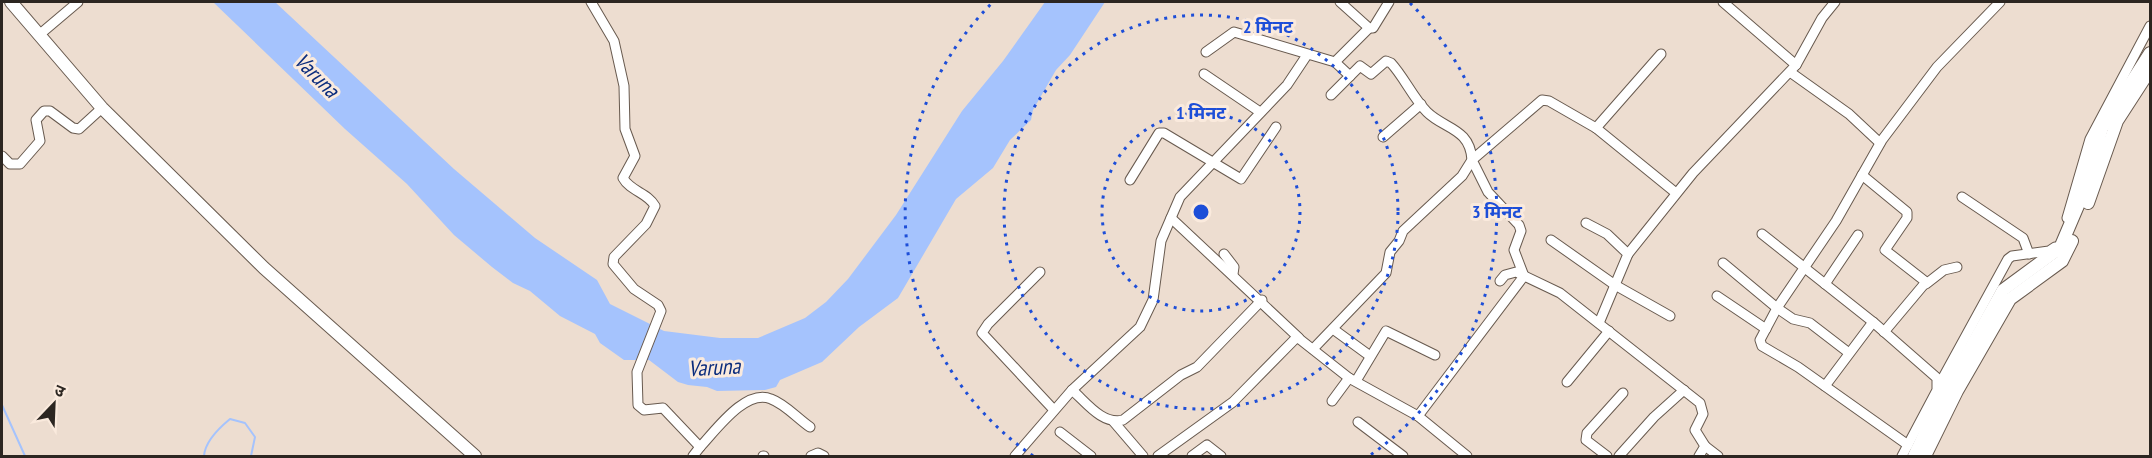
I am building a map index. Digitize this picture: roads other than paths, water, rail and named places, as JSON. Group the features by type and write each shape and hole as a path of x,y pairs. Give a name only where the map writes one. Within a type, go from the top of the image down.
{"street":[{"path":"11,2 102,108 264,268 474,456"},
{"path":"39,35 78,2"},
{"path":"591,2 614,41 624,86 625,129 635,156 623,178 626,183 652,200 655,206 646,224 614,257 613,264 634,289 658,305 661,311 658,324 639,364 637,376 640,409 663,408 700,447"},
{"path":"1340,2 1369,28"},
{"path":"1335,62 1369,28 1376,26 1389,2"},
{"path":"1723,2 1793,69 1849,114 1880,143"},
{"path":"1599,323 1628,254 1677,193 1793,69 1822,18 1835,2"},
{"path":"1908,444 1825,386 1762,346 1760,340 1777,308 1836,221 1880,143 1937,68 2000,2"},
{"path":"1902,456 2008,259 2049,251 2060,240 2090,139 2151,26"},
{"path":"1206,52 1234,32 1335,62 1350,76"},
{"path":"2058,258 2083,194 2102,128 2151,53"},
{"path":"1596,128 1661,54"},
{"path":"1020,454 1053,410 1140,327 1153,300 1161,241 1180,197 1287,85 1307,55"},
{"path":"1331,95 1360,66 1373,73 1384,63 1390,62 1430,114 1449,124 1462,136 1488,192 1520,227 1514,250 1524,276"},
{"path":"1914,456 1943,397 2003,290 2025,280 2058,258 2091,194 2117,121 2151,70"},
{"path":"1204,74 1260,112"},
{"path":"1312,349 1386,273 1390,252 1399,241 1403,231 1462,176 1472,160 1542,100 1549,101 1596,128 1677,193"},
{"path":"1383,137 1421,104"},
{"path":"3,159 16,166 21,164 40,141 36,120 44,111 50,111 73,128 79,129 102,108"},
{"path":"1130,180 1159,133 1164,133 1237,179 1243,179 1276,127"},
{"path":"1862,175 1907,212 1907,218 1885,250 1907,265 1926,284"},
{"path":"1962,197 2023,238 2030,254"},
{"path":"1170,218 1262,300 1312,349 1352,379 1418,416 1467,456"},
{"path":"1586,224 1616,240 1628,254"},
{"path":"1762,234 1873,322 1933,374 1939,386"},
{"path":"1825,284 1858,235"},
{"path":"1551,240 1615,285 1670,316"},
{"path":"1224,254 1234,267 1233,274"},
{"path":"1723,263 1777,308 1793,319 1810,323 1849,353"},
{"path":"1884,332 1926,284 1944,270 1957,267"},
{"path":"1040,272 988,324 982,333 1053,410"},
{"path":"1500,281 1511,273 1524,276 1560,293 1684,390 1702,405 1703,414 1695,429 1705,446 1718,456"},
{"path":"1418,416 1524,276"},
{"path":"1925,456 1957,391 2010,298 2025,280"},
{"path":"1717,296 1766,329"},
{"path":"1072,390 1102,417 1113,421 1123,420 1181,375 1197,367 1262,300"},
{"path":"1825,386 1873,322"},
{"path":"1333,329 1370,356"},
{"path":"1332,400 1370,356 1386,331 1435,355"},
{"path":"1568,382 1609,331"},
{"path":"1158,456 1233,402 1294,338 1299,338"},
{"path":"1619,456 1654,417 1684,390"},
{"path":"1607,456 1586,440 1587,432 1623,393"},
{"path":"693,456 745,401 756,397 769,398 810,427"},
{"path":"1113,421 1143,456"},
{"path":"1358,422 1403,456"},
{"path":"1060,432 1091,456"},
{"path":"1192,456 1207,445 1221,456"},
{"path":"1700,456 1705,446"},
{"path":"811,456 818,453 824,456"}],"water":[{"name":"Varuna","path":"213,2 275,2 454,169 535,238 597,280 610,304 664,331 720,338 758,338 805,318 826,302 848,279 896,215 962,111 1003,61 1045,2 1105,2 1070,55 1056,70 1033,110 1031,120 1010,140 993,168 956,199 898,298 859,327 822,362 780,380 776,387 765,390 717,391 678,382 649,360 624,360 600,343 595,334 560,316 530,291 513,283 492,267 454,235 407,184 345,129"}],"waterway":[{"path":"2,405 25,456"},
{"path":"204,456 217,431 230,419 245,423 255,437 251,456"}]}
